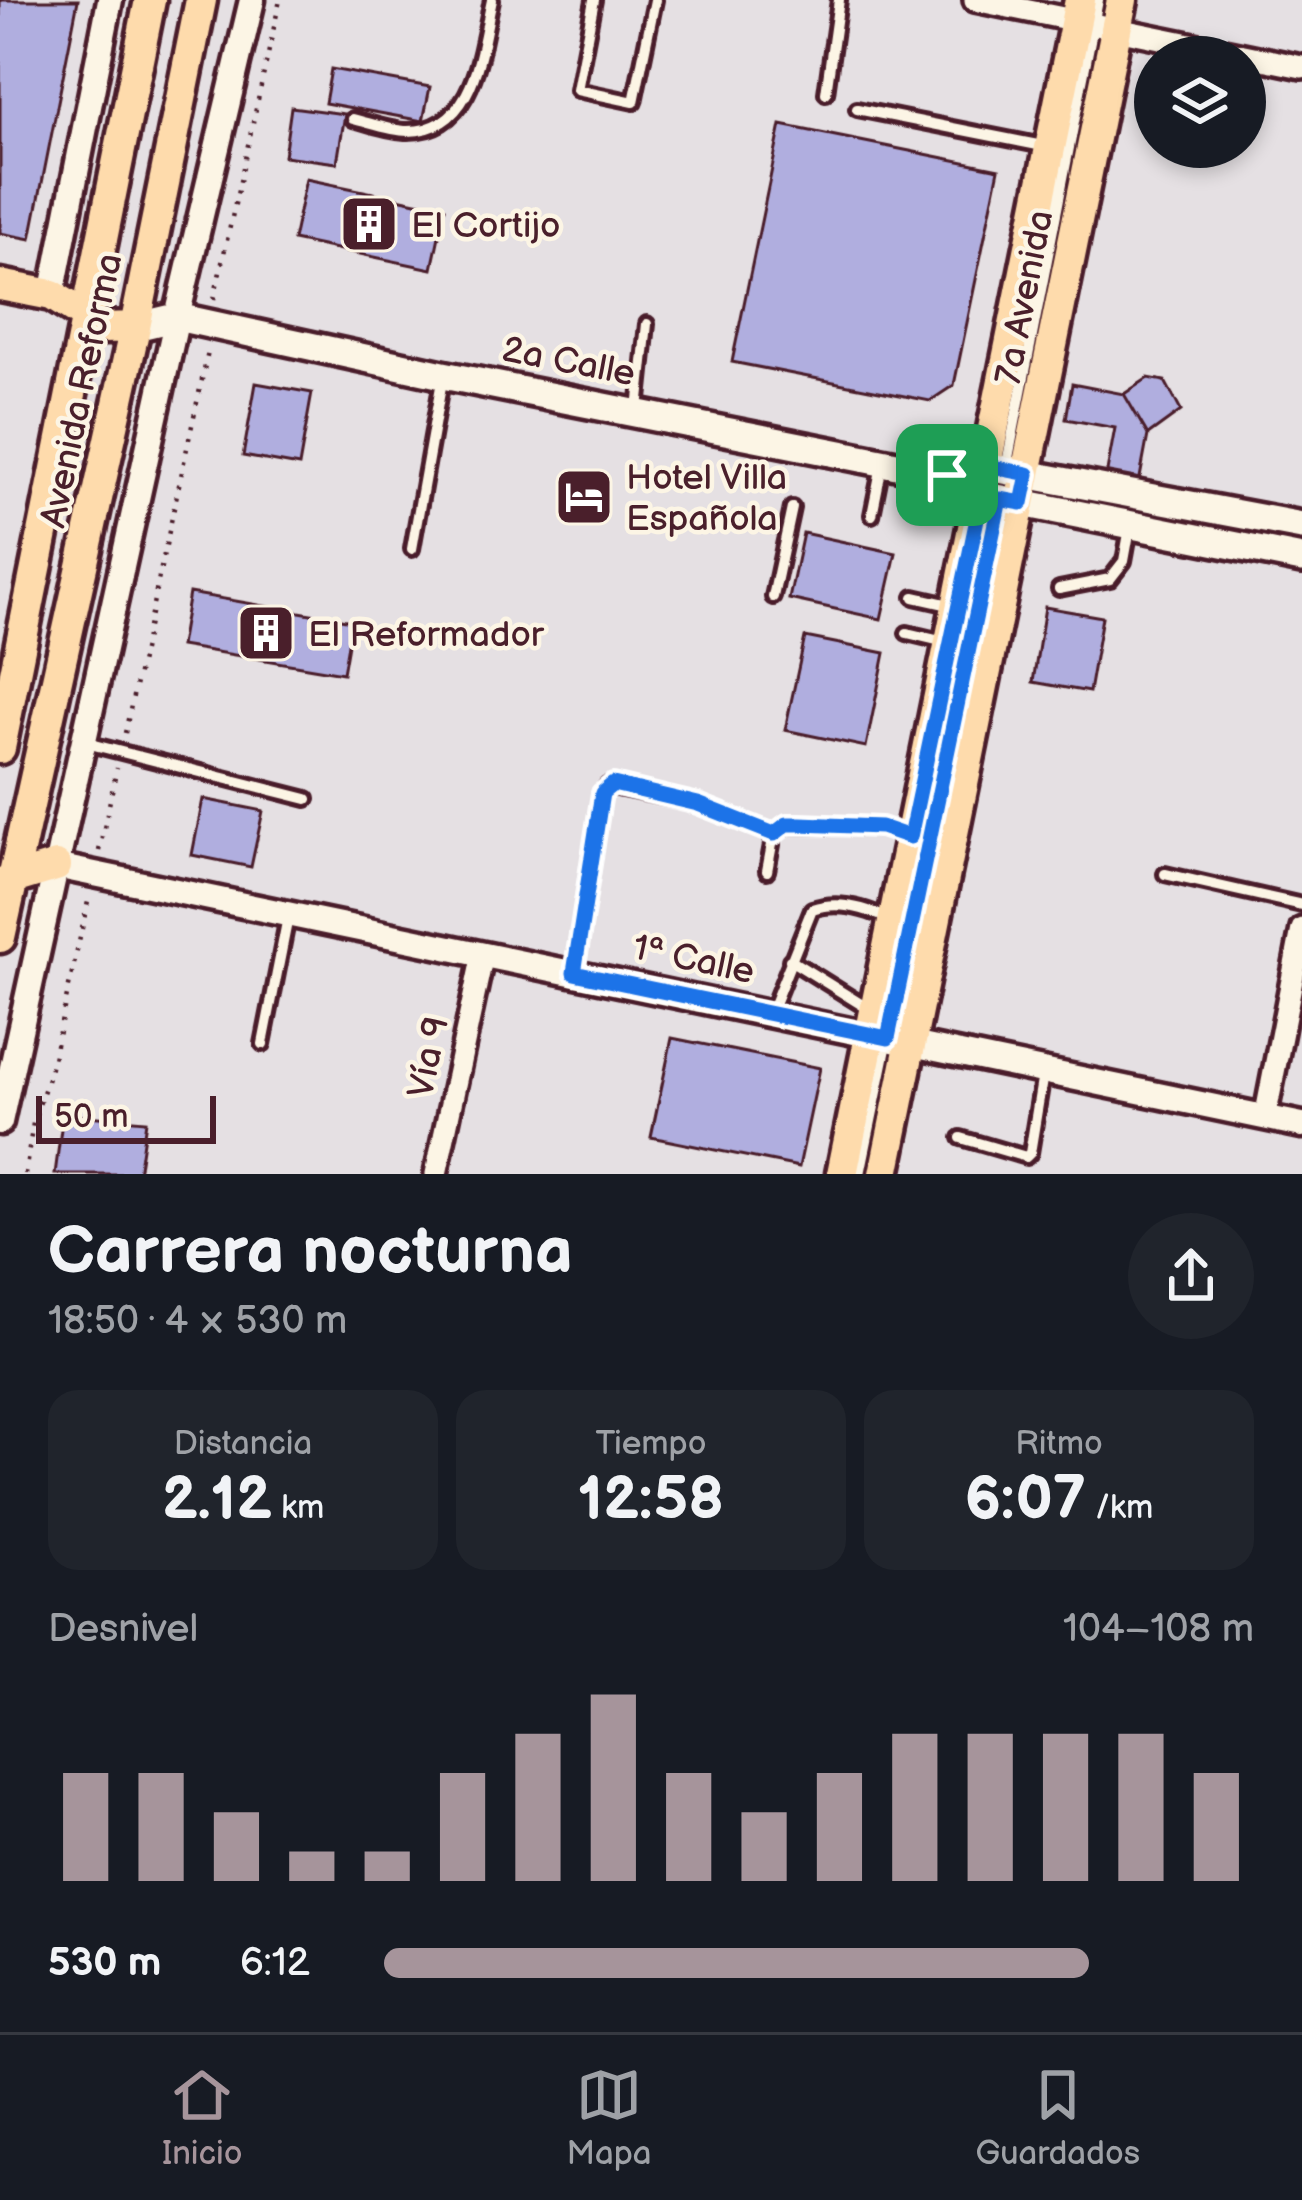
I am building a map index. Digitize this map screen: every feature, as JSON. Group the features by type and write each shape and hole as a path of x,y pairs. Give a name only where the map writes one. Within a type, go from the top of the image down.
{"main road":[{"name":"Avenida Reforma","path":"0,748 150,0"},
{"name":"Avenida Reforma","path":"0,937 6,881 135,327 201,0"},
{"name":"7a Avenida","path":"884,1174 893,921 957,607 1004,485 1051,148 1097,12"},
{"name":"7a Avenida","path":"842,1174 886,1032 1004,485 1097,12"},
{"name":"2a Calle","path":"52,295 115,277 142,289 177,317 443,375 947,475 1302,526"},
{"name":"2a Calle","path":"0,285 52,295 114,331 177,317"},
{"name":"2a Calle","path":"1004,485 1131,525 1302,559"},
{"name":"1ª Calle","path":"6,881 56,866"}],"street":[{"path":"52,295 110,0"},
{"path":"0,1122 177,317 252,0"},
{"path":"975,0 1097,12 1302,67"},
{"name":"1ª Calle","path":"56,866 770,1013 886,1032 1302,1125"},
{"path":"1265,1118 1302,929"},
{"name":"Vía 9","path":"436,1174 483,954"}],"lane":[{"path":"352,119 410,131 432,125 457,109 472,88 492,0"},
{"path":"594,0 577,90 634,102 655,0"},
{"path":"826,93 839,0"},
{"path":"857,109 1051,148"},
{"path":"638,412 647,324"},
{"path":"412,549 443,375"},
{"path":"872,515 883,462"},
{"path":"773,597 792,508"},
{"path":"1059,589 1110,579 1124,561 1131,525"},
{"path":"914,597 957,607"},
{"path":"907,633 950,643"},
{"path":"83,742 307,799"},
{"path":"574,973 602,793 607,786 698,804 774,834"},
{"path":"767,871 774,834 787,824 881,827 910,837"},
{"path":"1165,874 1302,904"},
{"path":"770,1013 812,908 826,904 866,908 893,921"},
{"path":"263,1044 289,914"},
{"path":"790,960 886,1032 860,1174"},
{"path":"961,1138 1026,1156 1030,1153 1043,1070"}],"path":[{"path":"25,1174 122,749 213,326 214,288 280,0"}],"building":[{"path":"0,0 78,0 31,239 0,233"},
{"path":"331,69 430,87 423,121 325,103"},
{"path":"291,107 345,114 337,163 284,156"},
{"path":"781,125 999,169 954,385 930,401 732,362"},
{"name":"El Cortijo","path":"306,179 445,208 432,269 293,240"},
{"path":"1148,378 1165,381 1181,411 1148,435 1124,394"},
{"path":"256,383 312,393 299,466 243,456"},
{"path":"1072,384 1124,394 1148,435 1139,483 1106,477 1115,428 1066,419"},
{"path":"803,533 896,553 881,619 789,599"},
{"name":"El Reformador","path":"189,593 352,621 343,673 180,646"},
{"path":"1045,607 1102,617 1089,692 1033,682"},
{"path":"805,637 885,653 866,747 785,730"},
{"path":"203,799 263,811 251,867 192,855"},
{"path":"672,1038 820,1068 799,1167 651,1137"},
{"path":"63,1114 146,1121 138,1174 55,1174"}],"place":[{"name":"El Cortijo","path":"369,224"},
{"name":"Hotel Villa Española","path":"584,497"},
{"name":"El Reformador","path":"266,633"}],"route":[{"path":"988,466 1028,474 1022,503 1000,499 888,1038 574,973 602,793 607,786 698,804 774,834 787,824 800,824 881,827 910,837 982,495 947,475 988,466"}]}
